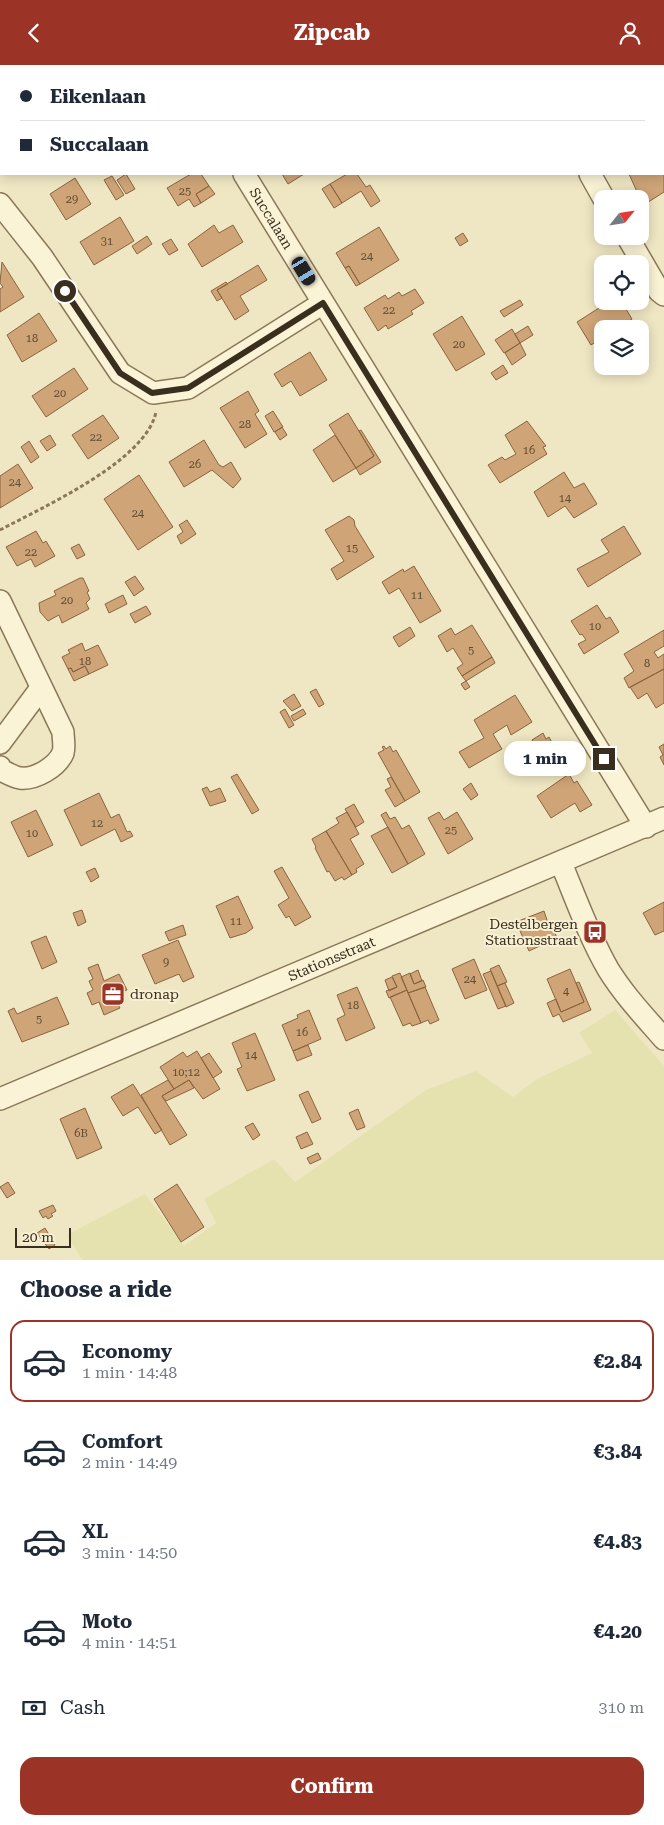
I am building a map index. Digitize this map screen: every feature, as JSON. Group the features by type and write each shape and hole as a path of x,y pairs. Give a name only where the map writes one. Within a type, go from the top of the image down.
{"street":[{"name":"Succalaan","path":"245,175 323,303 655,822"},
{"path":"591,175 599,190"},
{"path":"0,204 42,257 120,373 152,393 188,388 323,303"},
{"path":"631,245 659,291 664,295"},
{"path":"0,601 63,733 63,753 52,766 29,778 18,778 0,769"},
{"path":"0,743 41,688"},
{"name":"Stationsstraat","path":"0,1099 655,822"},
{"path":"561,863 590,934 609,969 624,992 664,1039"}],"path":[{"path":"0,530 70,493 130,453 155,419 161,392"}],"shaded area":[{"path":"615,1010 664,1066 664,1260 82,1260 67,1235 145,1194 184,1246 216,1223 204,1199 274,1159 295,1182 426,1090 476,1071 513,1097 537,1079 592,1053 579,1033"}],"building":[{"path":"127,175 135,189 126,194 117,180"},
{"path":"189,175 202,175 209,186 196,194 201,203 194,207 189,199 178,206 167,188"},
{"path":"283,175 302,175 288,184"},
{"path":"345,175 358,175 366,187 370,185 380,201 371,207 361,191 342,203 330,184"},
{"path":"629,175 664,175 664,192 649,202 649,190 636,190"},
{"path":"112,176 124,195 116,200 104,180"},
{"path":"75,178 91,204 66,220 50,194"},
{"path":"330,184 342,203 334,208 322,189"},
{"path":"209,186 215,194 201,203 196,194"},
{"path":"120,217 134,241 94,265 80,242"},
{"path":"214,225 219,233 233,225 243,242 202,267 188,244"},
{"path":"379,227 399,260 360,284 349,266 345,268 336,253"},
{"path":"463,233 468,241 460,246 455,238"},
{"path":"147,236 152,244 137,254 132,246"},
{"path":"171,239 178,250 169,255 162,244"},
{"path":"2,262 24,297 0,312 0,289 3,287 0,283"},
{"path":"258,265 267,280 240,296 249,311 235,320 217,290"},
{"path":"349,266 360,284 356,286 345,268"},
{"path":"226,282 228,284 217,290 222,298 217,301 211,291"},
{"path":"415,289 424,303 411,311 413,314 388,329 386,325 378,331 364,308 385,295 388,299 399,292 402,296"},
{"path":"520,300 523,305 504,317 500,311"},
{"path":"596,310 626,310 632,319 594,320 594,343 591,345 577,322"},
{"path":"39,313 57,341 22,362 7,335"},
{"path":"462,316 485,354 456,371 433,334"},
{"path":"528,326 533,335 520,343 515,334"},
{"path":"512,329 520,343 504,353 495,340"},
{"path":"520,343 526,355 512,365 505,353"},
{"path":"310,352 327,380 300,396 291,381 282,387 274,374"},
{"path":"503,365 508,373 496,380 491,373"},
{"path":"74,368 88,389 46,417 32,396"},
{"path":"248,391 259,411 255,414 267,434 245,448 220,408"},
{"path":"273,411 283,427 274,432 265,416"},
{"path":"348,413 374,456 356,468 329,425"},
{"path":"103,415 119,438 88,459 72,435"},
{"path":"527,421 546,446 543,447 547,454 500,483 488,465 502,457 505,460 516,454 505,435"},
{"path":"282,427 287,435 280,440 275,432"},
{"path":"361,430 381,462 360,475 356,468 374,456 359,431"},
{"path":"50,435 56,445 47,451 40,441"},
{"path":"335,435 356,468 333,482 313,450"},
{"path":"204,440 219,465 223,467 231,462 241,479 233,488 212,470 184,487 169,462"},
{"path":"29,441 39,457 31,463 21,447"},
{"path":"18,464 33,488 0,508 0,476"},
{"path":"564,472 574,488 584,483 597,504 574,518 565,506 548,517 534,492"},
{"path":"139,475 173,527 138,550 104,499"},
{"path":"349,516 354,520 355,526 374,557 337,580 331,569 344,561 325,530"},
{"path":"187,520 196,534 181,544 177,536 183,532 179,525"},
{"path":"624,526 641,554 588,587 577,569 609,552 601,540"},
{"path":"36,531 43,543 46,541 55,556 35,567 31,559 17,566 6,547"},
{"path":"79,544 85,555 77,559 71,548"},
{"path":"414,566 441,611 420,623 399,588 389,594 382,582 403,569 404,572"},
{"path":"135,576 144,589 134,596 125,582"},
{"path":"83,578 89,591 87,592 90,599 86,603 89,609 62,623 59,615 48,621 40,612 39,603 56,595 54,591"},
{"path":"123,595 127,604 109,613 105,604"},
{"path":"597,605 606,619 610,617 619,632 584,654 578,644 586,640 582,634 580,635 571,621"},
{"path":"146,606 151,614 135,623 130,614"},
{"path":"472,625 492,657 462,676 457,668 463,664 453,648 447,652 438,636 451,628 455,635"},
{"path":"410,627 415,636 399,647 393,637"},
{"path":"664,630 664,646 654,652 658,658 664,654 664,669 629,688 624,678 634,671 624,654"},
{"path":"82,643 85,651 98,645 108,665 89,674 85,666 73,672 71,668 68,669 62,657 70,653 68,650"},
{"path":"492,657 495,663 466,681 462,676"},
{"path":"85,666 89,674 74,681 68,669 71,668 73,672"},
{"path":"664,669 664,703 656,708 647,693 638,699 630,687"},
{"path":"466,681 470,687 465,690 461,684"},
{"path":"316,689 324,704 319,707 310,692"},
{"path":"294,694 301,706 292,711 283,701"},
{"path":"515,695 532,722 511,735 507,725 493,734 502,749 469,768 459,752 484,738 474,720"},
{"path":"285,709 294,725 289,728 280,712"},
{"path":"303,709 306,714 294,721 291,716"},
{"path":"543,733 546,739 549,737 561,759 541,771 527,749 534,744 532,740"},
{"path":"664,744 664,765 660,757 663,755 659,747"},
{"path":"384,746 386,749 390,746 393,752 396,750 420,792 405,801 378,753 384,750 382,747"},
{"path":"237,774 259,810 252,814 231,777"},
{"path":"569,774 574,783 577,781 592,805 580,812 575,803 551,818 537,796"},
{"path":"391,777 405,801 395,807 385,790 391,787 387,779"},
{"path":"471,783 478,795 471,800 463,789"},
{"path":"207,787 210,792 220,788 226,801 210,806 202,789"},
{"path":"99,793 111,818 119,814 127,832 130,831 133,836 121,842 115,829 81,846 64,810"},
{"path":"354,804 364,822 356,827 345,809"},
{"path":"36,810 53,845 28,857 11,822"},
{"path":"347,812 359,834 350,839 364,864 356,869 357,872 352,875 326,831 339,823 336,818"},
{"path":"386,812 390,819 395,817 402,829 409,825 425,854 408,864 381,815"},
{"path":"439,812 444,820 457,812 473,839 448,854 428,818"},
{"path":"388,827 408,864 392,873 371,836"},
{"path":"326,831 352,875 344,880 342,877 335,881 329,871 327,872 315,848 312,839"},
{"path":"282,867 311,917 295,926 289,916 286,918 278,905 289,898 274,871"},
{"path":"95,868 99,877 91,882 86,872"},
{"path":"238,896 253,928 246,933 230,938 216,906"},
{"path":"664,902 664,931 655,935 643,913"},
{"path":"82,910 86,922 78,926 73,913"},
{"path":"544,911 550,929 553,928 557,938 529,951 516,922"},
{"path":"183,925 186,935 169,941 165,932"},
{"path":"46,936 57,962 42,969 31,942"},
{"path":"178,940 194,977 183,982 179,974 155,984 142,955"},
{"path":"474,959 487,990 465,999 452,969"},
{"path":"98,964 104,981 119,974 127,990 116,993 114,998 120,1008 104,1015 99,1002 92,1005 87,993 93,990 89,981 93,979 88,968"},
{"path":"499,965 507,982 497,986 490,969"},
{"path":"570,969 584,1002 561,1012 547,979"},
{"path":"418,970 422,981 414,984 410,974"},
{"path":"491,971 506,1006 498,1009 483,974"},
{"path":"400,973 407,990 389,998 386,991 397,987 392,976"},
{"path":"410,973 414,984 423,980 426,987 408,993 401,977"},
{"path":"392,977 397,987 389,991 385,980"},
{"path":"579,982 591,1010 563,1022 559,1014 553,1017 547,1003 556,999 561,1012 584,1002 576,983"},
{"path":"505,983 514,1003 506,1007 497,986"},
{"path":"357,987 375,1028 346,1041 337,1019 345,1015 337,995"},
{"path":"425,987 439,1020 430,1024 428,1020 421,1023 408,993"},
{"path":"407,990 421,1023 412,1026 410,1023 403,1026 390,997"},
{"path":"57,997 69,1024 22,1042 8,1011 14,1008 17,1014"},
{"path":"309,1010 321,1039 293,1051 282,1025 298,1018 297,1015"},
{"path":"255,1033 275,1080 247,1091 237,1069 242,1067 232,1043"},
{"path":"308,1045 312,1055 297,1061 293,1051"},
{"path":"197,1051 220,1089 203,1099 189,1080 174,1089 160,1067 183,1052 187,1057"},
{"path":"209,1053 222,1072 213,1078 201,1058"},
{"path":"168,1080 174,1089 162,1096 187,1135 170,1145 141,1095"},
{"path":"189,1080 194,1088 166,1101 162,1096"},
{"path":"133,1084 162,1130 155,1134 138,1107 123,1116 111,1097"},
{"path":"308,1091 321,1119 312,1123 299,1095"},
{"path":"85,1108 102,1148 77,1159 60,1119"},
{"path":"358,1109 365,1127 357,1130 349,1113"},
{"path":"253,1123 260,1135 253,1140 245,1127"},
{"path":"307,1132 313,1144 301,1149 296,1137"},
{"path":"318,1153 321,1159 310,1164 307,1158"},
{"path":"8,1182 15,1193 7,1198 0,1187"},
{"path":"177,1184 204,1227 181,1242 154,1199"},
{"path":"53,1205 56,1211 51,1214 53,1216 48,1219 46,1216 43,1218 39,1211"},
{"path":"45,1228 55,1245 49,1249 37,1233"}],"place":[{"name":"Destelbergen Stationsstraat","path":"595,932"},
{"name":"dronap","path":"113,994"}],"route":[{"path":"65,291 120,373 152,393 188,388 323,303 604,759"}]}
